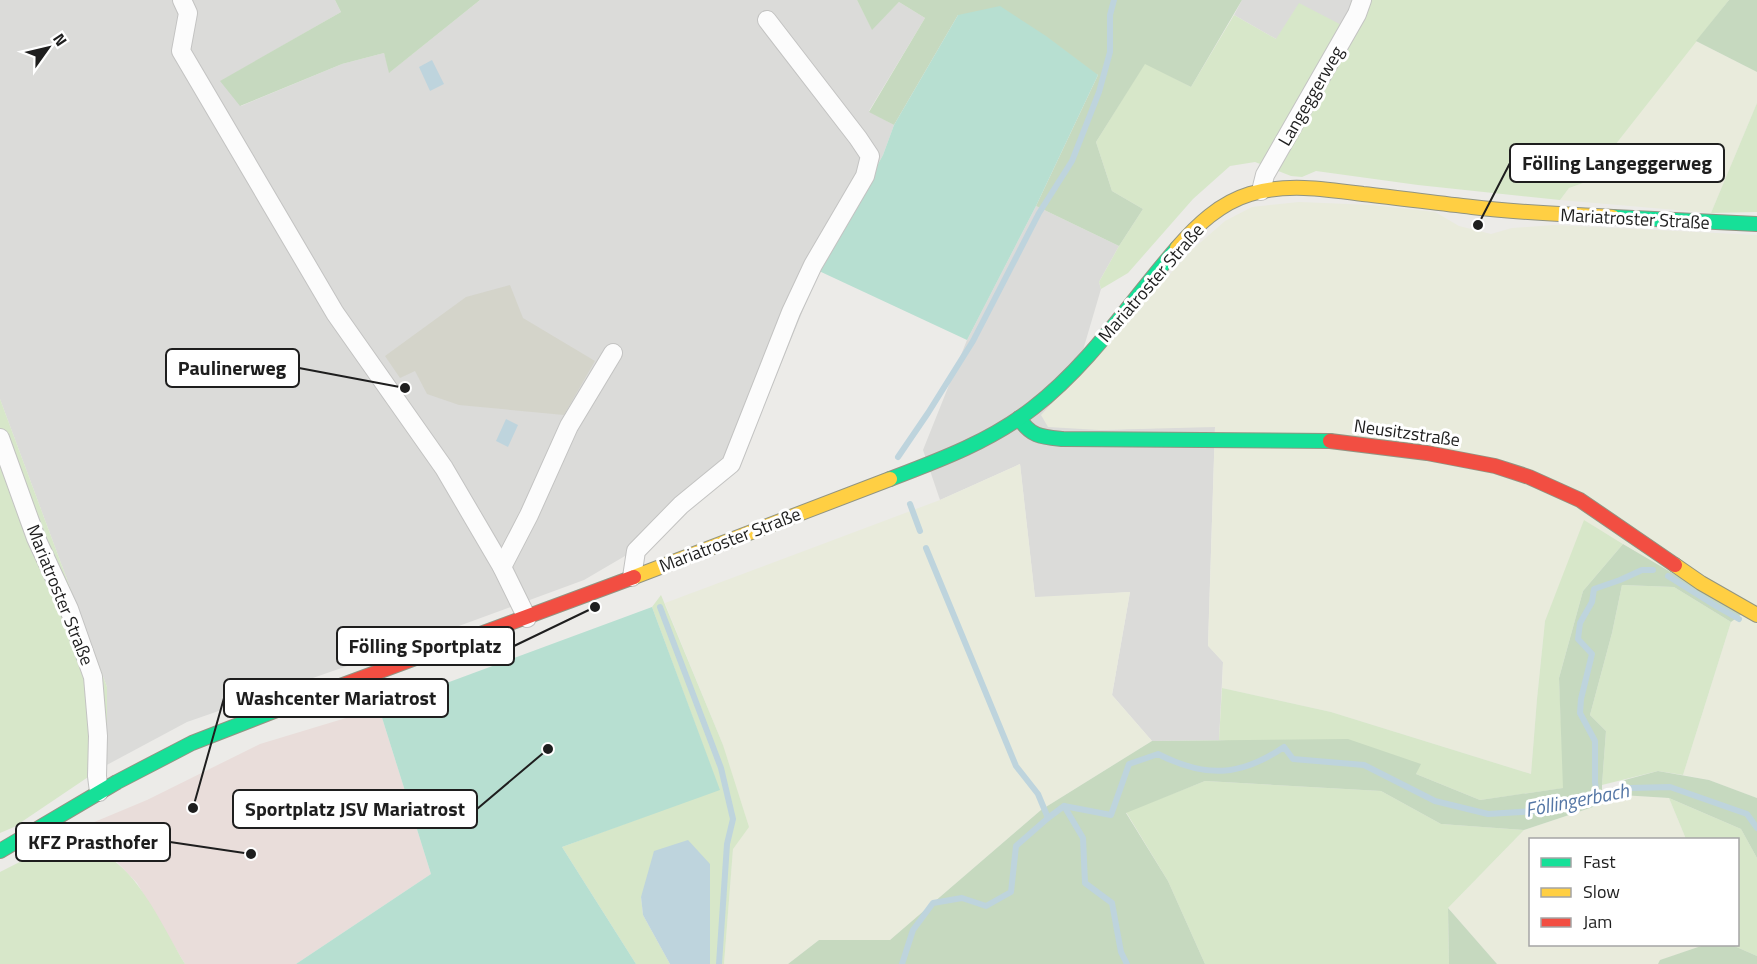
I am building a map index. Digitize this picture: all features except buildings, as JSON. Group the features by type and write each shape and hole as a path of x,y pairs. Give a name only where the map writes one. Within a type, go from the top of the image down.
{"main road":[{"name":"Mariatroster Straße","path":"0,851 99,792 192,743 371,674 527,618 969,447 1034,408 1069,375 1120,319 1197,226 1233,201 1261,191 1324,189 1504,211 1757,224"},
{"name":"Neusitzstraße","path":"1019,418 1031,434 1063,439 1334,442 1427,453 1495,466 1529,477 1580,500 1701,583 1757,615"}],"street":[{"path":"182,0 188,13 181,51 335,313 444,468 502,567 527,618"},
{"name":"Langeggerweg","path":"1261,191 1264,175 1357,14 1362,0"},
{"name":"Mariatroster Straße","path":"632,577 636,551 681,505 731,464 791,312 813,265 865,176 870,156 767,20"},
{"path":"502,567 529,515 569,426 613,353"},
{"name":"Mariatroster Straße","path":"0,438 36,538 69,609 90,668 98,736 99,792"}],"shaded area":[{"path":"0,0 335,0 341,12 221,81 241,106 342,64 384,53 390,72 480,0 857,0 872,29 899,2 925,18 869,111 894,125 883,155 819,271 739,467 654,539 584,580 187,722 103,767 107,687 0,399"},
{"path":"1242,0 1370,0 1357,33 1276,39 1234,15"},
{"path":"1696,41 1757,72 1757,103 1711,213 1560,200 1569,188 1586,182"},
{"path":"1299,202 1372,205 1435,212 1459,226 1491,234 1512,228 1554,225 1757,235 1757,798 1709,780 1683,775 1731,622 1741,614 1585,521 1545,621 1531,774 1331,712 1222,688 1223,662 1208,646 1215,427 1099,430 1048,427 1041,415 1193,249 1225,221 1252,207"},
{"path":"1036,206 1119,246 1099,282 1101,289 1071,391 1099,430 1215,426 1208,645 1223,662 1219,740 1152,741 1112,695 1130,592 1035,598 1020,464 940,500 923,450 967,340"},
{"path":"510,285 523,318 595,361 564,415 459,405 427,394 415,371 400,378 385,356 466,297"},
{"path":"1020,464 1035,597 1130,592 1112,695 1152,741 1041,810 890,940 819,940 788,964 724,964 733,849 723,745 665,603 940,500"},
{"path":"379,708 431,874 296,964 185,964 137,883 117,862 82,845 56,838 147,800 260,744"},
{"path":"1621,795 1669,798 1686,838 1529,838 1529,946 1701,946 1661,960 1658,964 1497,964 1448,908 1524,830 1602,804"}],"green space":[{"path":"335,0 480,0 389,73 384,53 342,64 240,106 220,81 341,12"},
{"path":"857,0 1242,0 1191,87 1145,64 1096,142 1112,191 1143,209 1119,246 1036,206 1098,75 958,15 894,125 869,112 925,18 899,2 872,30"},
{"path":"1370,0 1729,0 1586,182 1569,188 1560,200 1418,185 1316,171 1302,177 1291,176 1255,162 1230,166 1193,199 1128,273 1101,289 1099,282 1143,209 1112,191 1096,142 1145,63 1191,87 1234,15 1276,39 1299,3 1357,33"},
{"path":"1729,0 1757,0 1757,72 1696,41"},
{"path":"1000,6 1046,36 1098,75 1036,206 967,340 819,271 883,155 894,125 958,15"},
{"path":"1757,103 1757,212 1711,213"},
{"path":"0,399 107,687 107,733 103,767 14,827 0,833"},
{"path":"1584,520 1623,544 1583,591 1559,678 1564,788 1480,800 1416,774 1420,764 1219,740 1222,688 1331,712 1531,774 1545,621"},
{"path":"1623,544 1742,614 1731,622 1674,587 1622,585 1590,715 1606,731 1602,804 1524,830 1441,824 1381,791 1205,781 1126,813 1168,881 1205,964 788,964 819,940 890,940 1041,810 1152,741 1348,739 1421,764 1416,774 1480,800 1563,788 1559,678 1583,591"},
{"path":"1622,585 1674,587 1731,622 1683,775 1658,771 1602,785 1606,731 1590,715"},
{"path":"661,595 723,745 749,827 733,849 724,964 710,964 710,864 641,897 643,915 670,964 636,964 562,847 719,789 652,607"},
{"path":"652,607 720,790 562,847 636,964 296,964 431,874 379,708"},
{"path":"1658,771 1709,780 1757,798 1757,858 1741,829 1669,798 1621,795 1621,781"},
{"path":"1205,781 1381,791 1441,824 1524,830 1448,908 1449,964 1205,964 1168,881 1126,812"},
{"path":"1669,798 1741,829 1757,858 1757,956 1734,946 1739,946 1739,838 1686,838"},
{"path":"63,840 99,852 128,873 146,897 185,964 0,964 0,872"},
{"path":"1448,908 1497,964 1449,964"},
{"path":"1701,946 1734,946 1757,956 1757,964 1658,964 1660,960"}],"water":[{"path":"432,60 444,84 430,91 419,67"},
{"path":"506,419 518,425 508,447 496,441"},
{"path":"688,840 710,864 710,964 670,964 643,915 641,897 654,851"}],"waterway":[{"path":"898,457 973,341 1039,213 1072,161 1099,92 1110,52 1110,15 1114,0"},
{"path":"910,504 920,531"},
{"path":"926,548 1016,766 1038,794 1048,818"},
{"path":"1597,796 1595,741 1580,713 1581,699 1592,654 1578,639 1580,623 1592,602 1594,589 1642,570 1653,570"},
{"path":"1668,576 1739,619"},
{"path":"660,607 721,768 733,819 727,844 719,964"},
{"name":"Föllingerbach","path":"902,964 913,930 933,903 962,898 986,906 1011,892 1016,846 1064,806 1111,815 1129,764 1158,754 1191,767 1222,771 1252,764 1284,747 1293,759 1364,765 1435,801 1488,814 1536,811 1631,788 1670,787 1747,814 1757,828"},
{"path":"1064,806 1083,838 1085,883 1112,903 1121,952 1127,964"}],"traffic: fast":[{"path":"1613,217 1757,224"},
{"path":"890,479 982,440 1033,408 1092,352 1177,248"},
{"path":"1019,418 1028,429 1049,438 1330,441"},
{"path":"0,851 117,782 192,743 305,699"}],"traffic: slow":[{"path":"1177,248 1201,223 1229,203 1250,194 1292,188 1320,189 1490,209 1613,217"},
{"path":"634,577 890,479"},
{"path":"1675,565 1701,583 1757,615"}],"traffic: jam":[{"path":"1330,441 1427,453 1495,466 1529,477 1580,500 1675,565"},
{"path":"305,699 634,577"}],"place":[{"name":"Fölling Langeggerweg","path":"1478,225"},
{"name":"Paulinerweg","path":"405,388"},
{"name":"Fölling Sportplatz","path":"595,607"},
{"name":"Sportplatz JSV Mariatrost","path":"548,749"},
{"name":"Washcenter Mariatrost","path":"193,808"},
{"name":"KFZ Prasthofer","path":"251,854"}]}
